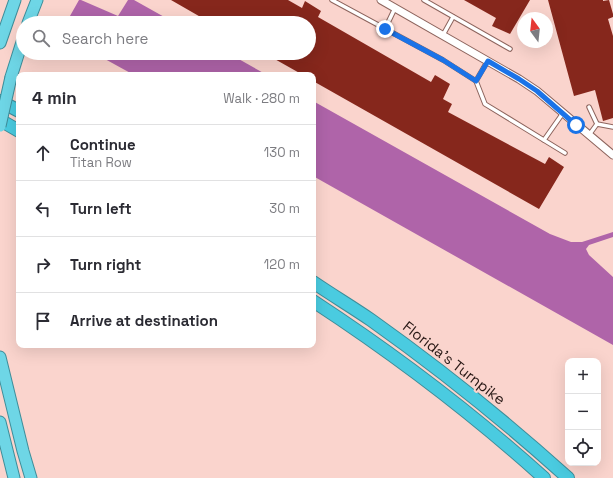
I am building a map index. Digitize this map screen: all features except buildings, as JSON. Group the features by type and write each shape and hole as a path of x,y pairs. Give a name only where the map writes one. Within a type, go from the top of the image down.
{"highway":[{"path":"0,43 15,0"},
{"path":"31,16 37,0"},
{"path":"0,126 17,60"},
{"path":"0,101 16,109"},
{"path":"0,120 16,129"},
{"name":"Florida's Turnpike","path":"316,284 371,320 443,373 513,429 568,478"},
{"path":"316,304 361,334 433,386 544,478"},
{"path":"0,357 31,478"},
{"path":"0,422 14,478"}],"street":[{"path":"381,0 519,79 537,91 613,155"}],"lane":[{"path":"332,0 443,60 476,81 485,104 565,153"},
{"path":"424,0 510,49"},
{"path":"385,29 395,8"},
{"path":"443,35 453,17"},
{"path":"476,81 488,61"},
{"path":"589,107 597,124"},
{"path":"544,140 563,113"},
{"path":"597,124 613,127"},
{"path":"589,135 597,124"}],"shaded area":[{"path":"79,0 81,0 118,16 70,16"},
{"path":"128,0 134,0 163,16 118,16"},
{"path":"107,60 240,60 262,72 129,72"},
{"path":"316,103 550,234 571,242 582,242 613,232 613,237 589,245 586,249 589,255 613,277 613,345 316,178"}],"route":[{"path":"385,29 443,60 476,81 488,61 537,91 576,125"}]}
